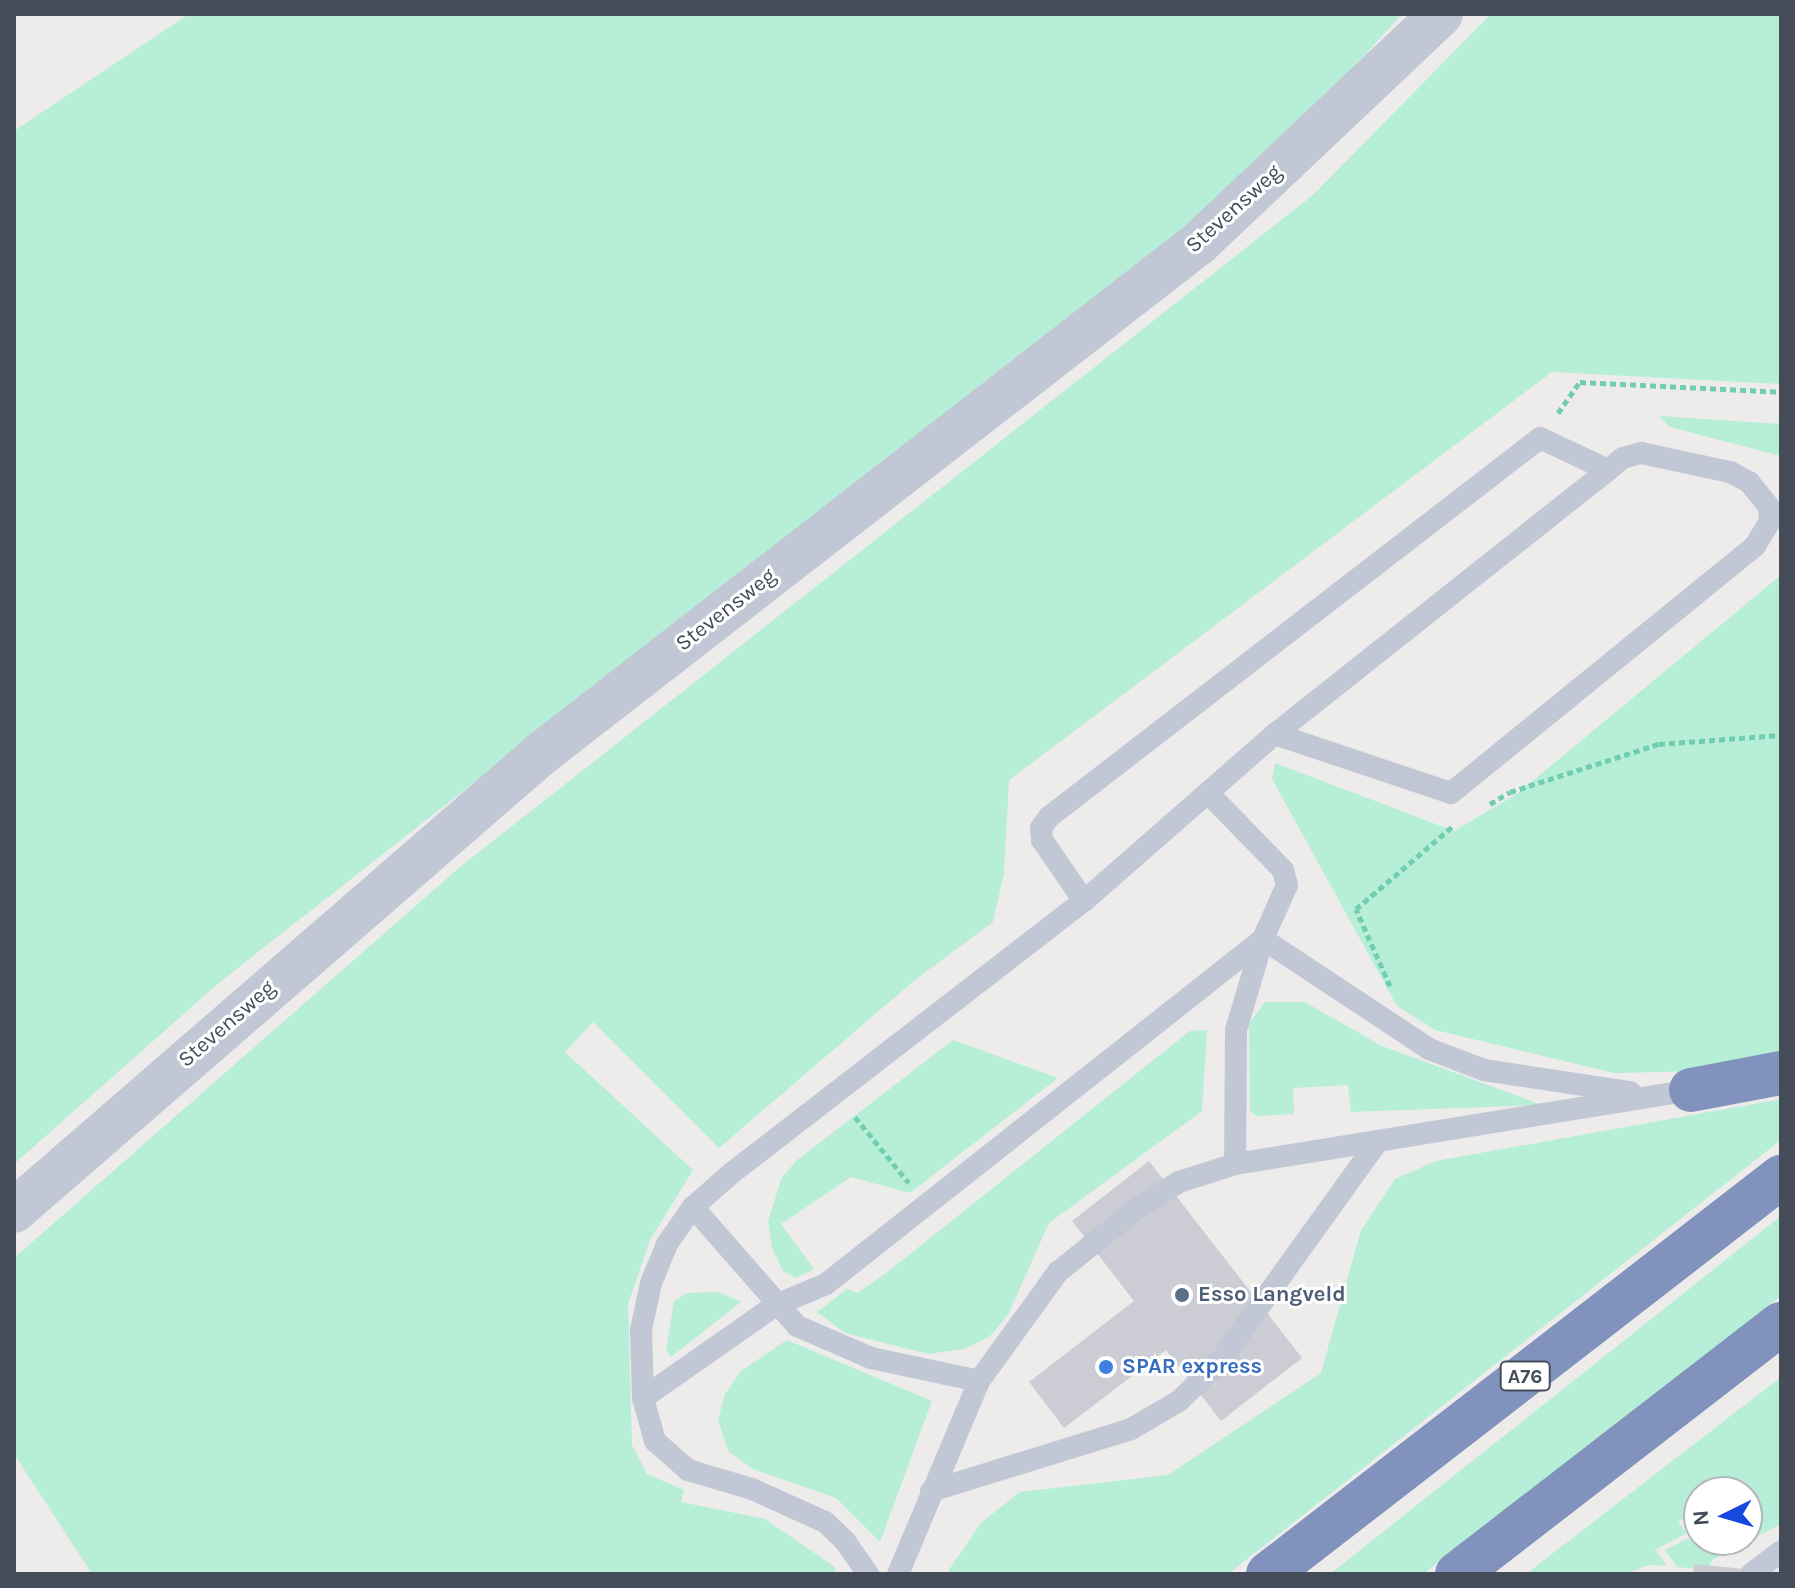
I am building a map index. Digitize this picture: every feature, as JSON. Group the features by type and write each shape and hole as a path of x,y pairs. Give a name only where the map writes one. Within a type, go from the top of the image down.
{"highway":[{"path":"1691,1090 1781,1073"},
{"name":"A76","path":"1268,1574 1781,1177"},
{"path":"1457,1574 1781,1324"}],"street":[{"name":"Stevensweg","path":"14,1211 530,763 1199,243 1441,14"}],"lane":[{"path":"1084,901 1042,840 1041,828 1049,817 1540,438 1608,470"},
{"path":"868,1574 846,1542 825,1522 670,1460 655,1441 643,1398 641,1330 651,1283 667,1244 693,1207 1084,901 1275,734 1623,458 1641,453 1730,472 1764,497 1770,521 1755,546 1451,793 1275,734"},
{"path":"1209,794 1283,870 1284,899 1263,939 1236,1030 1235,1164"},
{"path":"1263,939 1429,1049 1484,1070 1630,1092 1691,1090"},
{"path":"643,1398 776,1305 826,1284 1263,939"},
{"path":"898,1574 979,1381 1058,1272 1136,1209 1179,1182 1235,1164 1691,1090"},
{"path":"931,1491 1131,1429 1179,1401 1220,1361 1378,1141"},
{"path":"693,1207 797,1326 830,1344 871,1358 979,1381"},
{"path":"1751,1574 1781,1551"}],"path":[{"path":"1540,438 1580,382 1781,392"},
{"path":"1486,806 1510,792 1659,744 1781,735"},
{"path":"1375,1016 1396,996 1356,909 1462,820"},
{"path":"837,1094 927,1205"}],"green space":[{"path":"189,14 1402,14 1295,132 1141,266 1015,358 220,982 14,1164 14,131"},
{"path":"1491,14 1781,14 1781,384 1552,372 1009,780 1004,873 993,922 915,980 719,1148 593,1022 565,1052 693,1170 650,1240 628,1304 632,1445 647,1474 684,1490 681,1502 765,1519 835,1567 836,1574 92,1574 14,1454 14,1258 460,867 1313,195"},
{"path":"1659,416 1781,424 1781,456 1670,427"},
{"path":"1781,575 1781,1059 1710,1071 1614,1073 1435,1030 1397,1006 1272,779 1275,763 1454,831 1517,794"},
{"path":"1265,1002 1305,1002 1382,1046 1542,1105 1351,1112 1348,1085 1293,1088 1294,1114 1256,1116 1250,1110 1249,1024"},
{"path":"1207,1030 1202,1111 1049,1223 1008,1315 989,1337 964,1349 928,1354 845,1333 817,1312 847,1289 858,1293 886,1273 1190,1031"},
{"path":"953,1040 1058,1078 910,1193 851,1177 781,1224 814,1269 796,1278 783,1271 772,1248 768,1221 782,1177 796,1161"},
{"path":"1781,1099 1781,1140 1228,1574 946,1574 981,1523 1020,1492 1168,1475 1321,1373 1361,1230 1395,1179 1436,1161"},
{"path":"1781,1216 1781,1296 1423,1574 1330,1574"},
{"path":"719,1292 741,1302 671,1357 666,1350 674,1301 687,1293"},
{"path":"787,1340 932,1401 880,1542 836,1498 753,1469 728,1451 718,1420 725,1394 741,1371"},
{"path":"1781,1377 1781,1524 1763,1533 1763,1476 1683,1476 1683,1518 1678,1522 1683,1528 1683,1535 1655,1550 1667,1566 1648,1565 1626,1574 1526,1574"},
{"path":"1683,1541 1683,1556 1720,1556 1712,1560 1708,1570 1677,1567 1665,1550"}],"building":[{"path":"1149,1161 1302,1358 1221,1421 1166,1350 1064,1428 1029,1382 1134,1301 1072,1221"},
{"path":"1694,1564 1775,1572 1775,1574 1693,1574"}],"place":[{"name":"Esso Langveld","path":"1182,1295"},
{"name":"SPAR express","path":"1106,1367"}]}
